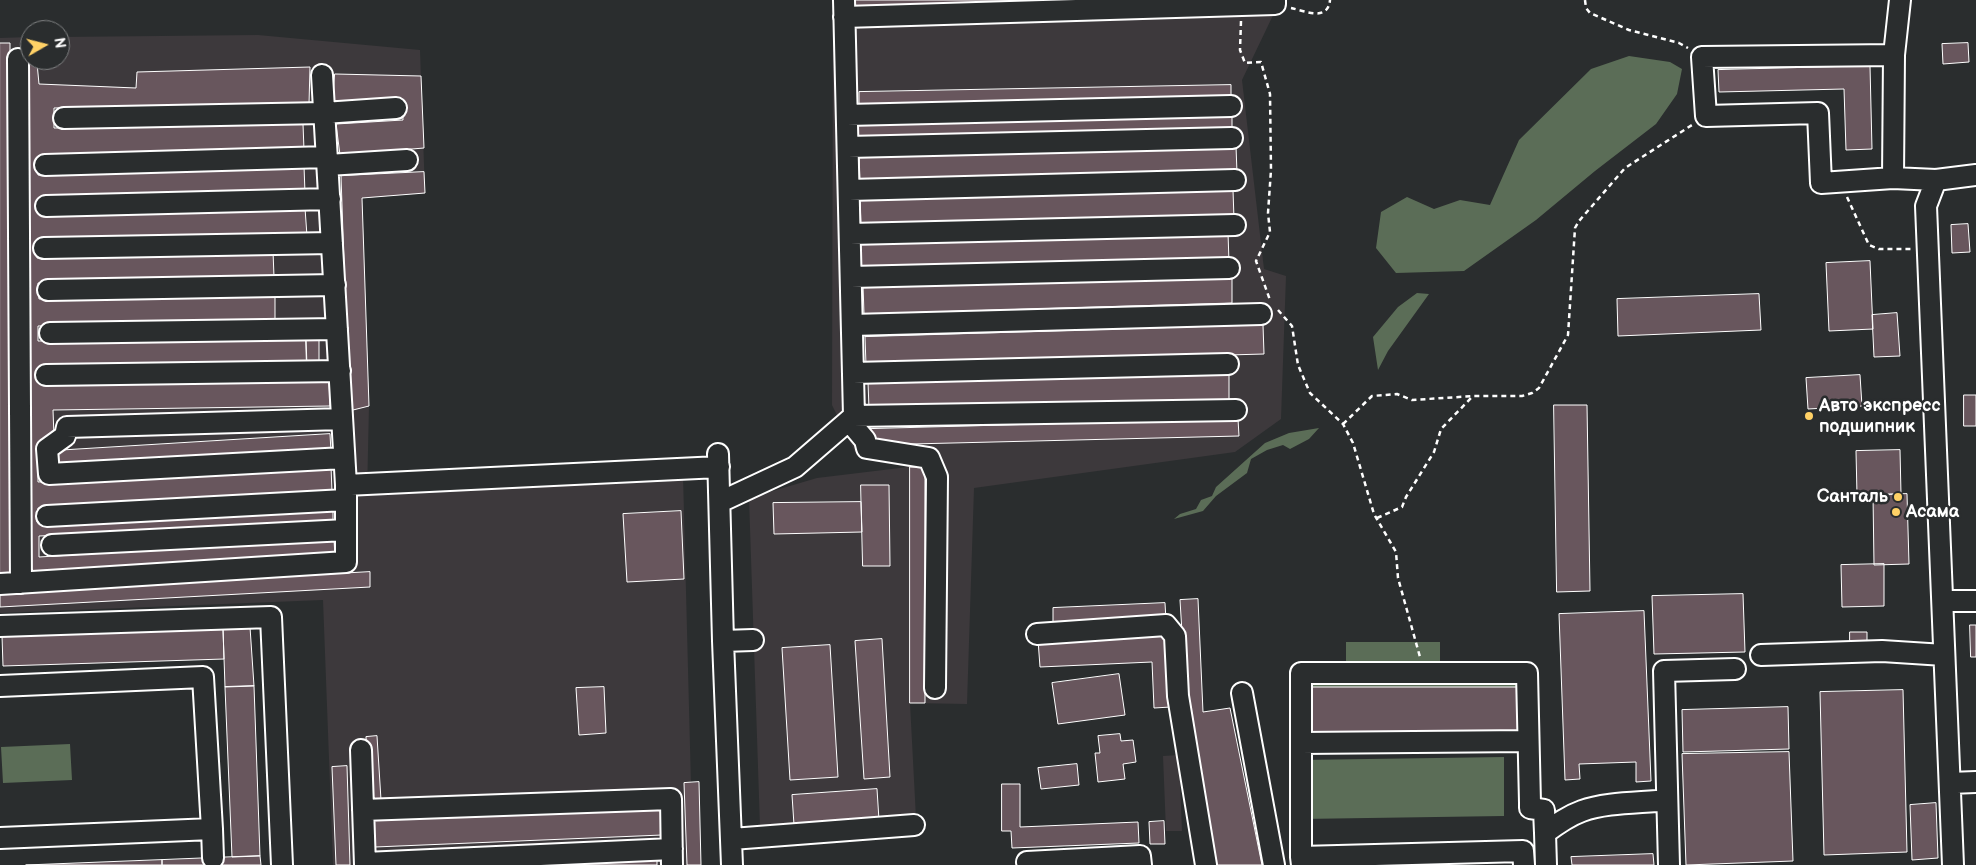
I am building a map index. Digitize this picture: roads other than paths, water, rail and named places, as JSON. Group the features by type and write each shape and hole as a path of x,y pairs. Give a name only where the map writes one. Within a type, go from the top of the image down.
{"street":[{"path":"1893,178 1894,55 1900,0"},
{"path":"935,688 937,478 929,458 868,448 852,419 853,374 844,8 1245,5 1275,2"},
{"path":"1894,55 1702,57 1706,116 1818,112 1821,184 1893,178 1936,180 1976,175"},
{"path":"18,59 21,583"},
{"path":"0,584 346,562 346,492 322,74"},
{"path":"847,115 1231,106"},
{"path":"64,118 324,113 396,108"},
{"path":"848,148 1232,138"},
{"path":"45,166 407,160"},
{"path":"848,190 1235,180"},
{"path":"1936,180 1926,206 1926,249 1953,865"},
{"path":"46,206 330,200"},
{"path":"850,234 1235,225"},
{"path":"44,248 332,243"},
{"path":"851,277 1229,268"},
{"path":"48,290 334,284"},
{"path":"852,325 1269,308"},
{"path":"50,333 337,329"},
{"path":"853,374 1228,364"},
{"path":"46,376 340,371"},
{"path":"720,502 795,467 852,419 1236,410"},
{"path":"342,419 67,427 65,436 47,449 49,474 344,458"},
{"path":"47,516 719,461 723,641 732,865"},
{"path":"52,545 346,530"},
{"path":"1942,601 1976,601"},
{"path":"0,626 271,617 282,865"},
{"path":"1037,634 1166,626 1175,636 1178,696 1206,865"},
{"path":"723,641 754,640"},
{"path":"1761,655 1882,651 1944,655"},
{"path":"1669,865 1664,671 1735,669"},
{"path":"1546,849 1544,810 1530,808 1527,673 1301,673 1302,861 1523,858 1546,849 1563,820 1583,811 1597,807 1667,800"},
{"path":"0,686 203,677 213,858"},
{"path":"1242,693 1274,865"},
{"path":"1301,743 1528,741"},
{"path":"361,750 363,810 365,864 672,857 671,799 363,810"},
{"path":"1950,783 1976,782"},
{"path":"732,839 914,825"},
{"path":"0,838 212,829"},
{"path":"1028,865 1027,862 1140,856 1141,865"}],"place":[{"name":"Авто экспресс подшипник","path":"1809,416"},
{"name":"Санталь","path":"1898,497"},
{"name":"Асама","path":"1896,512"}]}
